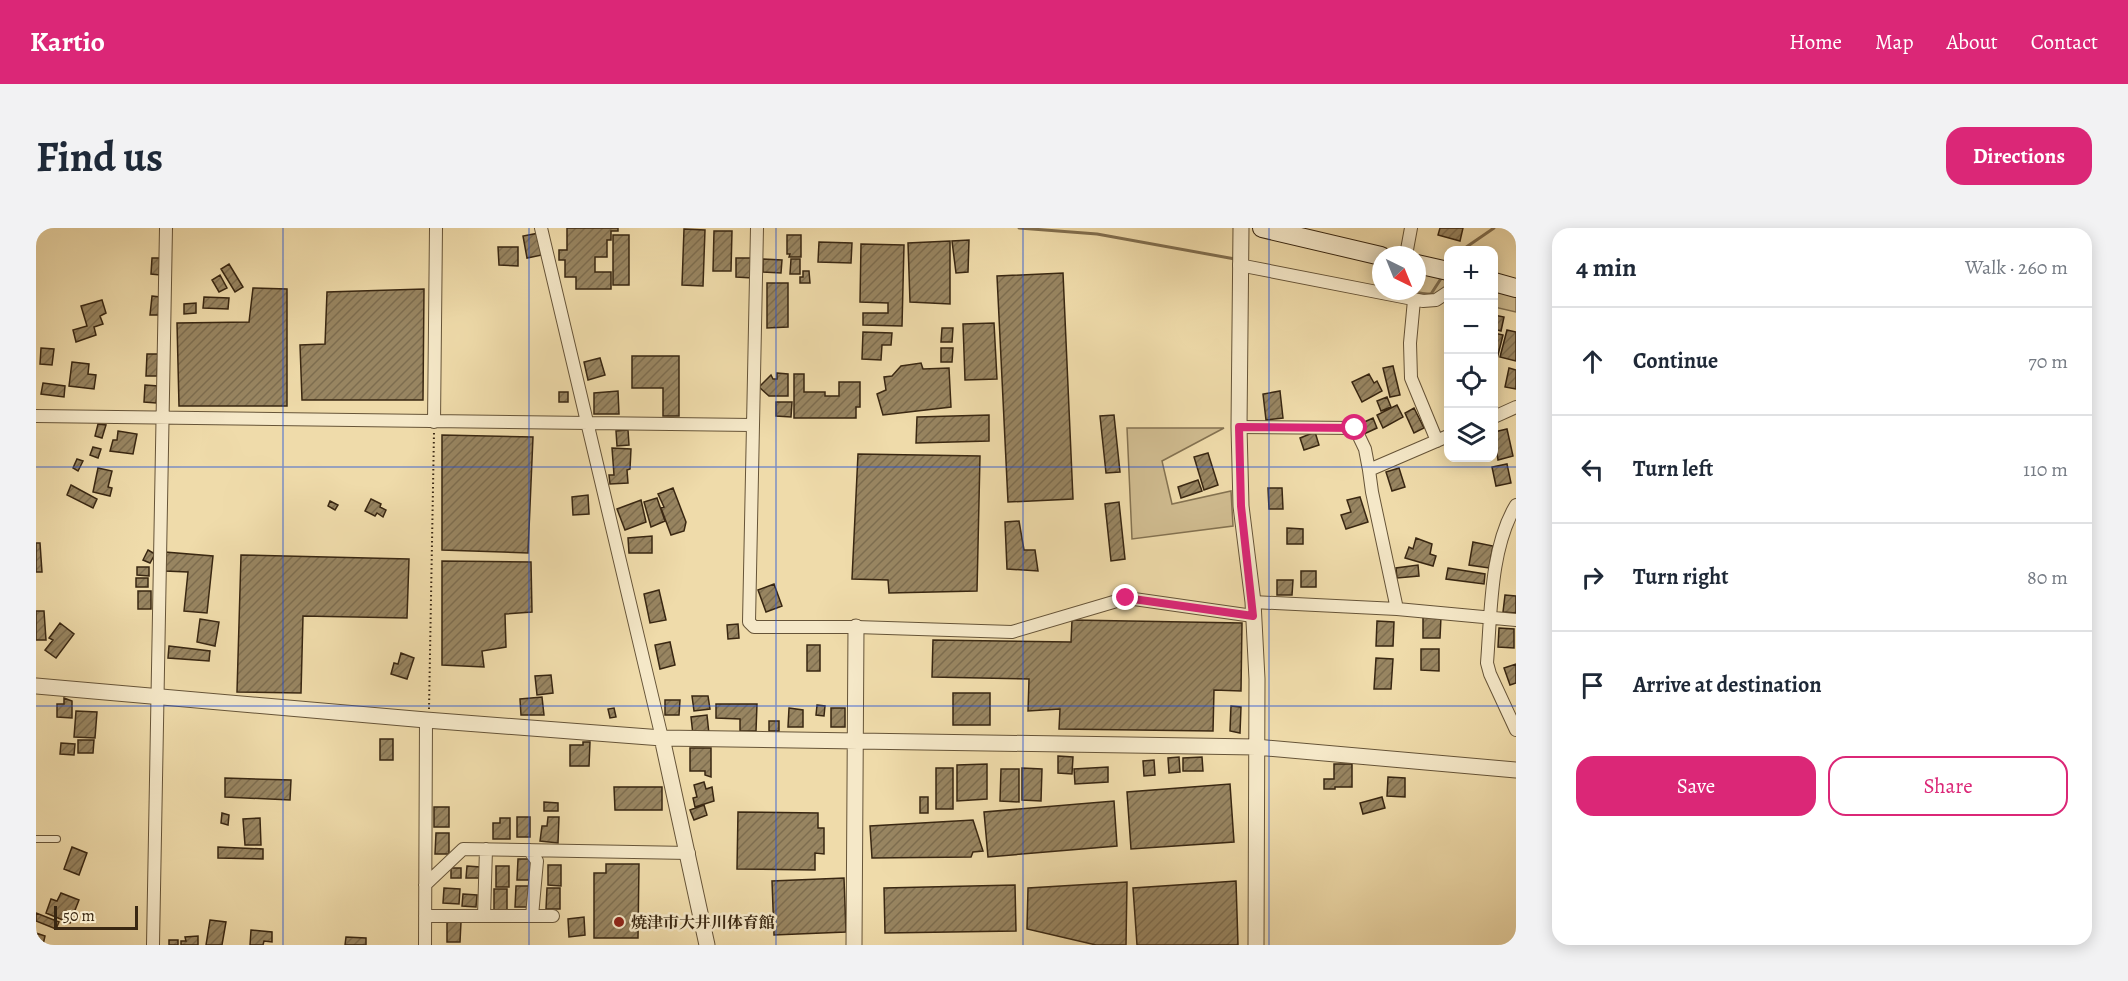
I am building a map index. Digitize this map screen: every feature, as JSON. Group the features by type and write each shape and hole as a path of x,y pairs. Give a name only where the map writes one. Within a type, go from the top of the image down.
{"main road":[{"path":"1262,228 1372,254"},
{"path":"1426,266 1444,270"}],"street":[{"path":"153,945 159,697 165,228"},
{"path":"434,422 436,228"},
{"path":"541,228 662,738 707,945"},
{"path":"757,228 749,622 754,627 856,627 1012,632 1126,598 1253,609 1397,609 1516,620"},
{"path":"1241,228 1239,427 1241,506 1253,609 1257,679 1256,945"},
{"path":"1408,246 1411,228"},
{"path":"1240,261 1372,291"},
{"path":"1369,470 1443,439 1411,378 1410,344 1414,300 1436,300 1444,295"},
{"path":"1498,415 1516,407"},
{"path":"36,416 752,426"},
{"path":"1239,427 1355,428 1365,449 1397,609"},
{"path":"1516,505 1502,535 1490,617 1487,663 1516,730"},
{"path":"854,943 856,627"},
{"path":"36,686 662,738 1256,747 1516,770"},
{"path":"425,945 427,720"},
{"path":"425,885 463,849 688,853"},
{"path":"484,916 486,849"},
{"path":"529,850 537,861 532,916"},
{"path":"425,916 554,916"}],"lane":[{"path":"36,838 57,839"}],"path":[{"path":"427,720 434,422"}],"shaded area":[{"path":"1426,271 1444,276 1444,297 1426,293"},
{"path":"1498,290 1516,295 1516,312 1498,308"},
{"path":"1127,428 1224,428 1162,461 1172,504 1231,491 1233,526 1132,539"}],"building":[{"path":"567,228 618,228 618,231 611,231 611,240 607,240 607,257 595,257 595,272 611,272 611,289 576,289 576,277 565,277 565,260 559,260 559,250 567,250"},
{"path":"1440,228 1463,228 1460,241 1438,235"},
{"path":"684,229 705,230 703,286 682,285"},
{"path":"714,231 732,231 731,271 713,271"},
{"path":"539,233 542,255 527,258 523,236"},
{"path":"613,235 629,235 629,285 613,285"},
{"path":"787,235 801,235 801,257 789,257 790,254 787,254"},
{"path":"969,240 968,272 956,273 952,241"},
{"path":"950,241 950,304 910,302 908,243"},
{"path":"819,242 852,243 851,263 818,262"},
{"path":"861,244 904,245 902,326 863,325 863,313 888,313 888,303 860,302"},
{"path":"498,247 518,247 518,266 499,265"},
{"path":"152,258 162,258 160,275 151,274"},
{"path":"736,258 752,258 752,278 736,277"},
{"path":"763,259 782,260 781,273 763,272"},
{"path":"791,259 800,259 800,274 790,274"},
{"path":"229,264 243,287 235,292 221,269"},
{"path":"803,271 809,271 810,283 800,283"},
{"path":"1063,273 1073,499 1008,502 997,276"},
{"path":"220,275 227,288 219,292 212,280"},
{"path":"767,283 788,283 788,327 767,328"},
{"path":"253,288 287,289 287,406 179,406 177,323 249,322"},
{"path":"424,289 423,400 302,400 300,345 325,344 327,292"},
{"path":"152,296 160,297 159,315 150,315"},
{"path":"204,297 229,298 228,309 203,308"},
{"path":"102,300 106,313 100,316 103,324 94,327 96,335 76,342 73,330 87,326 81,306"},
{"path":"196,303 196,313 184,314 184,304"},
{"path":"1498,316 1504,317 1501,331 1498,330"},
{"path":"994,323 997,379 965,380 963,324"},
{"path":"942,328 953,328 952,342 941,342"},
{"path":"1507,330 1516,332 1516,361 1500,357"},
{"path":"863,332 892,333 891,345 882,345 881,360 862,359"},
{"path":"1498,334 1503,335 1498,355"},
{"path":"41,348 54,349 52,365 40,364"},
{"path":"941,348 953,348 952,362 941,362"},
{"path":"147,354 158,354 157,376 146,376"},
{"path":"632,356 679,356 679,416 663,416 663,388 632,388"},
{"path":"600,358 605,375 588,380 584,362"},
{"path":"72,362 89,364 88,374 96,375 94,389 69,386"},
{"path":"921,363 923,369 949,368 951,407 883,415 877,394 886,390 884,377 892,376 901,366"},
{"path":"1393,366 1400,395 1390,397 1383,368"},
{"path":"1509,368 1516,370 1516,389 1505,387"},
{"path":"777,373 788,374 788,396 769,396 759,387 771,375 773,379 777,379"},
{"path":"794,374 804,374 804,392 825,392 825,396 839,396 839,382 860,382 860,407 856,407 856,418 794,418"},
{"path":"1369,374 1374,383 1377,381 1382,391 1362,402 1352,382"},
{"path":"43,383 65,386 64,397 41,394"},
{"path":"145,385 158,386 156,403 144,402"},
{"path":"618,391 619,414 594,414 594,393"},
{"path":"1280,391 1283,418 1266,420 1263,394"},
{"path":"559,392 568,392 568,402 559,402"},
{"path":"1387,397 1391,407 1381,411 1377,401"},
{"path":"776,402 792,402 791,417 776,416"},
{"path":"1397,405 1403,417 1383,428 1377,415"},
{"path":"1414,408 1424,428 1414,433 1405,413"},
{"path":"989,415 989,441 916,443 917,417"},
{"path":"1114,415 1120,472 1106,473 1100,416"},
{"path":"1373,418 1377,428 1364,434 1360,424"},
{"path":"98,424 106,425 102,438 95,436"},
{"path":"1507,429 1513,456 1498,460 1498,431"},
{"path":"628,430 629,445 617,446 616,431"},
{"path":"118,431 137,434 133,454 110,451 113,440 117,440"},
{"path":"1315,432 1319,445 1304,450 1300,438"},
{"path":"442,435 533,437 528,553 442,550"},
{"path":"93,447 101,449 98,458 90,455"},
{"path":"612,448 631,449 630,469 627,470 628,483 610,484 609,475 614,475"},
{"path":"1208,453 1218,485 1204,490 1194,457"},
{"path":"858,454 980,456 977,591 889,593 888,580 852,579"},
{"path":"77,459 83,461 78,471 73,468"},
{"path":"1507,464 1511,483 1496,486 1492,467"},
{"path":"98,468 112,471 108,487 112,488 110,496 93,492"},
{"path":"1399,468 1405,487 1392,491 1386,472"},
{"path":"1198,480 1202,491 1181,498 1178,487"},
{"path":"71,485 97,499 93,508 67,495"},
{"path":"673,488 686,522 684,531 671,535 658,494"},
{"path":"1268,488 1282,488 1283,509 1269,509"},
{"path":"588,495 589,514 573,515 572,497"},
{"path":"1360,497 1368,522 1346,529 1341,515 1351,512 1347,500"},
{"path":"657,498 665,521 651,527 644,502"},
{"path":"371,499 381,504 380,507 386,510 383,517 377,513 375,516 365,511"},
{"path":"641,500 646,522 625,530 617,509"},
{"path":"330,501 338,505 335,510 328,506"},
{"path":"1119,502 1125,559 1111,561 1105,504"},
{"path":"1019,521 1024,550 1035,550 1038,571 1007,569 1005,522"},
{"path":"1287,528 1303,529 1303,544 1287,544"},
{"path":"652,536 652,553 629,553 628,538"},
{"path":"1416,538 1432,544 1430,554 1436,556 1433,566 1405,558 1409,547 1413,549"},
{"path":"1473,542 1493,546 1489,568 1469,565"},
{"path":"36,543 40,543 42,572 36,572"},
{"path":"148,550 155,554 150,563 143,560"},
{"path":"165,552 213,556 207,613 184,611 188,572 165,571"},
{"path":"241,555 409,559 407,618 303,616 301,693 237,692"},
{"path":"442,561 531,562 532,612 505,614 506,647 482,651 484,667 442,665"},
{"path":"1418,565 1419,576 1397,578 1396,568"},
{"path":"137,567 149,567 149,576 137,575"},
{"path":"1448,568 1485,574 1484,584 1446,579"},
{"path":"1301,571 1316,571 1316,587 1301,587"},
{"path":"136,578 148,578 148,587 136,587"},
{"path":"1277,580 1293,580 1292,595 1277,595"},
{"path":"774,584 782,606 766,612 758,590"},
{"path":"659,590 666,620 650,623 644,594"},
{"path":"138,591 151,591 151,609 138,609"},
{"path":"1505,595 1516,596 1516,613 1503,612"},
{"path":"36,611 44,611 46,640 36,640"},
{"path":"1423,616 1441,617 1440,638 1423,638"},
{"path":"200,619 219,622 215,646 197,642"},
{"path":"1072,620 1242,623 1241,691 1214,690 1213,731 1059,729 1060,709 1028,711 1029,679 932,677 933,640 1071,642"},
{"path":"1377,621 1394,622 1393,646 1376,646"},
{"path":"60,623 74,634 56,658 45,650 53,640 49,638"},
{"path":"738,624 739,638 728,639 727,625"},
{"path":"1499,628 1514,629 1514,648 1498,647"},
{"path":"670,642 675,665 660,669 655,645"},
{"path":"807,645 820,645 820,671 807,671"},
{"path":"169,646 210,651 209,661 168,658"},
{"path":"1421,649 1439,649 1439,671 1421,670"},
{"path":"401,653 414,658 407,679 391,674 394,663 398,664"},
{"path":"1376,658 1393,659 1391,689 1374,689"},
{"path":"1516,664 1516,683 1510,685 1504,668"},
{"path":"551,675 553,693 537,695 535,676"},
{"path":"953,693 990,693 990,725 953,725"},
{"path":"692,696 708,696 710,709 694,711"},
{"path":"542,697 544,715 521,715 520,699"},
{"path":"64,698 72,701 72,718 57,717 57,704 64,704"},
{"path":"665,700 680,700 679,715 665,715"},
{"path":"716,704 757,704 756,731 740,731 740,719 716,718"},
{"path":"817,705 825,706 824,716 816,715"},
{"path":"1231,706 1241,707 1240,733 1230,731"},
{"path":"614,708 616,717 610,718 608,709"},
{"path":"789,708 803,710 803,727 788,727"},
{"path":"831,708 845,708 845,727 831,727"},
{"path":"76,711 97,712 95,738 74,737"},
{"path":"707,715 709,734 693,735 691,717"},
{"path":"769,721 779,721 779,731 769,731"},
{"path":"380,739 393,739 393,760 380,760"},
{"path":"78,740 94,740 93,753 78,753"},
{"path":"583,742 590,742 589,766 570,766 570,745 583,745"},
{"path":"61,743 75,744 74,755 60,754"},
{"path":"690,748 711,748 711,777 705,775 705,771 690,771"},
{"path":"1058,756 1073,757 1072,774 1058,773"},
{"path":"1179,757 1180,772 1169,773 1168,758"},
{"path":"1202,757 1203,771 1183,771 1183,758"},
{"path":"1154,760 1155,775 1144,776 1143,761"},
{"path":"987,764 987,799 957,801 957,765"},
{"path":"1334,764 1352,764 1352,787 1324,789 1324,779 1334,779"},
{"path":"1108,767 1108,782 1075,784 1074,769"},
{"path":"936,768 953,768 953,809 936,809"},
{"path":"1022,768 1042,769 1041,801 1022,800"},
{"path":"1001,769 1019,769 1019,802 1000,801"},
{"path":"1388,777 1405,778 1405,797 1387,796"},
{"path":"225,778 291,780 290,800 225,797"},
{"path":"704,782 706,789 712,787 714,801 695,807 693,798 697,797 694,785"},
{"path":"1230,784 1234,842 1131,849 1127,792"},
{"path":"614,787 662,787 662,810 615,810"},
{"path":"920,797 928,797 928,813 920,813"},
{"path":"1382,797 1385,808 1363,814 1360,803"},
{"path":"1114,801 1117,846 988,857 984,812"},
{"path":"544,802 558,803 558,811 544,811"},
{"path":"704,805 707,815 694,820 690,810"},
{"path":"434,807 449,807 449,827 434,827"},
{"path":"738,812 818,813 818,828 824,828 824,854 815,853 815,870 737,869"},
{"path":"222,813 229,815 228,825 221,823"},
{"path":"517,817 530,817 530,837 517,837"},
{"path":"548,817 559,817 558,843 540,841 542,826 547,826"},
{"path":"260,818 261,845 245,845 243,819"},
{"path":"500,818 510,818 510,839 493,839 493,823 500,823"},
{"path":"973,820 983,851 973,852 971,857 872,858 870,826"},
{"path":"436,833 449,833 449,854 435,854"},
{"path":"72,847 87,853 79,875 64,869"},
{"path":"218,847 263,849 263,859 218,858"},
{"path":"518,859 531,859 531,880 517,880"},
{"path":"606,864 639,864 638,938 594,938 594,873 606,873"},
{"path":"548,865 561,865 561,886 548,885"},
{"path":"467,866 480,867 479,878 466,878"},
{"path":"496,866 509,866 509,887 496,887"},
{"path":"451,868 461,868 461,878 451,878"},
{"path":"844,878 846,932 774,935 772,881"},
{"path":"1236,881 1238,945 1137,945 1133,888"},
{"path":"1127,882 1126,945 1096,945 1027,929 1028,888"},
{"path":"1015,885 1016,931 885,933 884,888"},
{"path":"516,886 529,886 529,907 515,907"},
{"path":"444,888 460,889 459,904 443,903"},
{"path":"547,888 560,888 560,909 546,909"},
{"path":"494,889 507,889 507,910 494,910"},
{"path":"61,893 79,900 70,923 46,913 51,899 57,901"},
{"path":"463,894 477,895 476,907 462,906"},
{"path":"36,913 59,922 56,929 36,921"},
{"path":"584,917 585,935 569,937 568,919"},
{"path":"210,920 226,922 222,945 206,945"},
{"path":"447,922 461,922 460,942 447,942"},
{"path":"251,930 272,932 272,942 264,941 263,945 250,945"},
{"path":"36,933 45,936 43,945 36,945"},
{"path":"198,936 198,945 181,945 181,941 186,941 185,937"},
{"path":"346,937 366,938 366,945 345,945"},
{"path":"169,940 178,940 178,945 169,945"}],"waterway":[{"path":"1019,228 1097,234 1235,259"},
{"path":"1468,246 1494,228"},
{"path":"1426,294 1431,294 1442,277"}],"place":[{"name":"焼津市大井川体育館","path":"619,922"}],"route":[{"path":"1126,598 1253,616 1241,506 1239,427 1355,428"}]}
